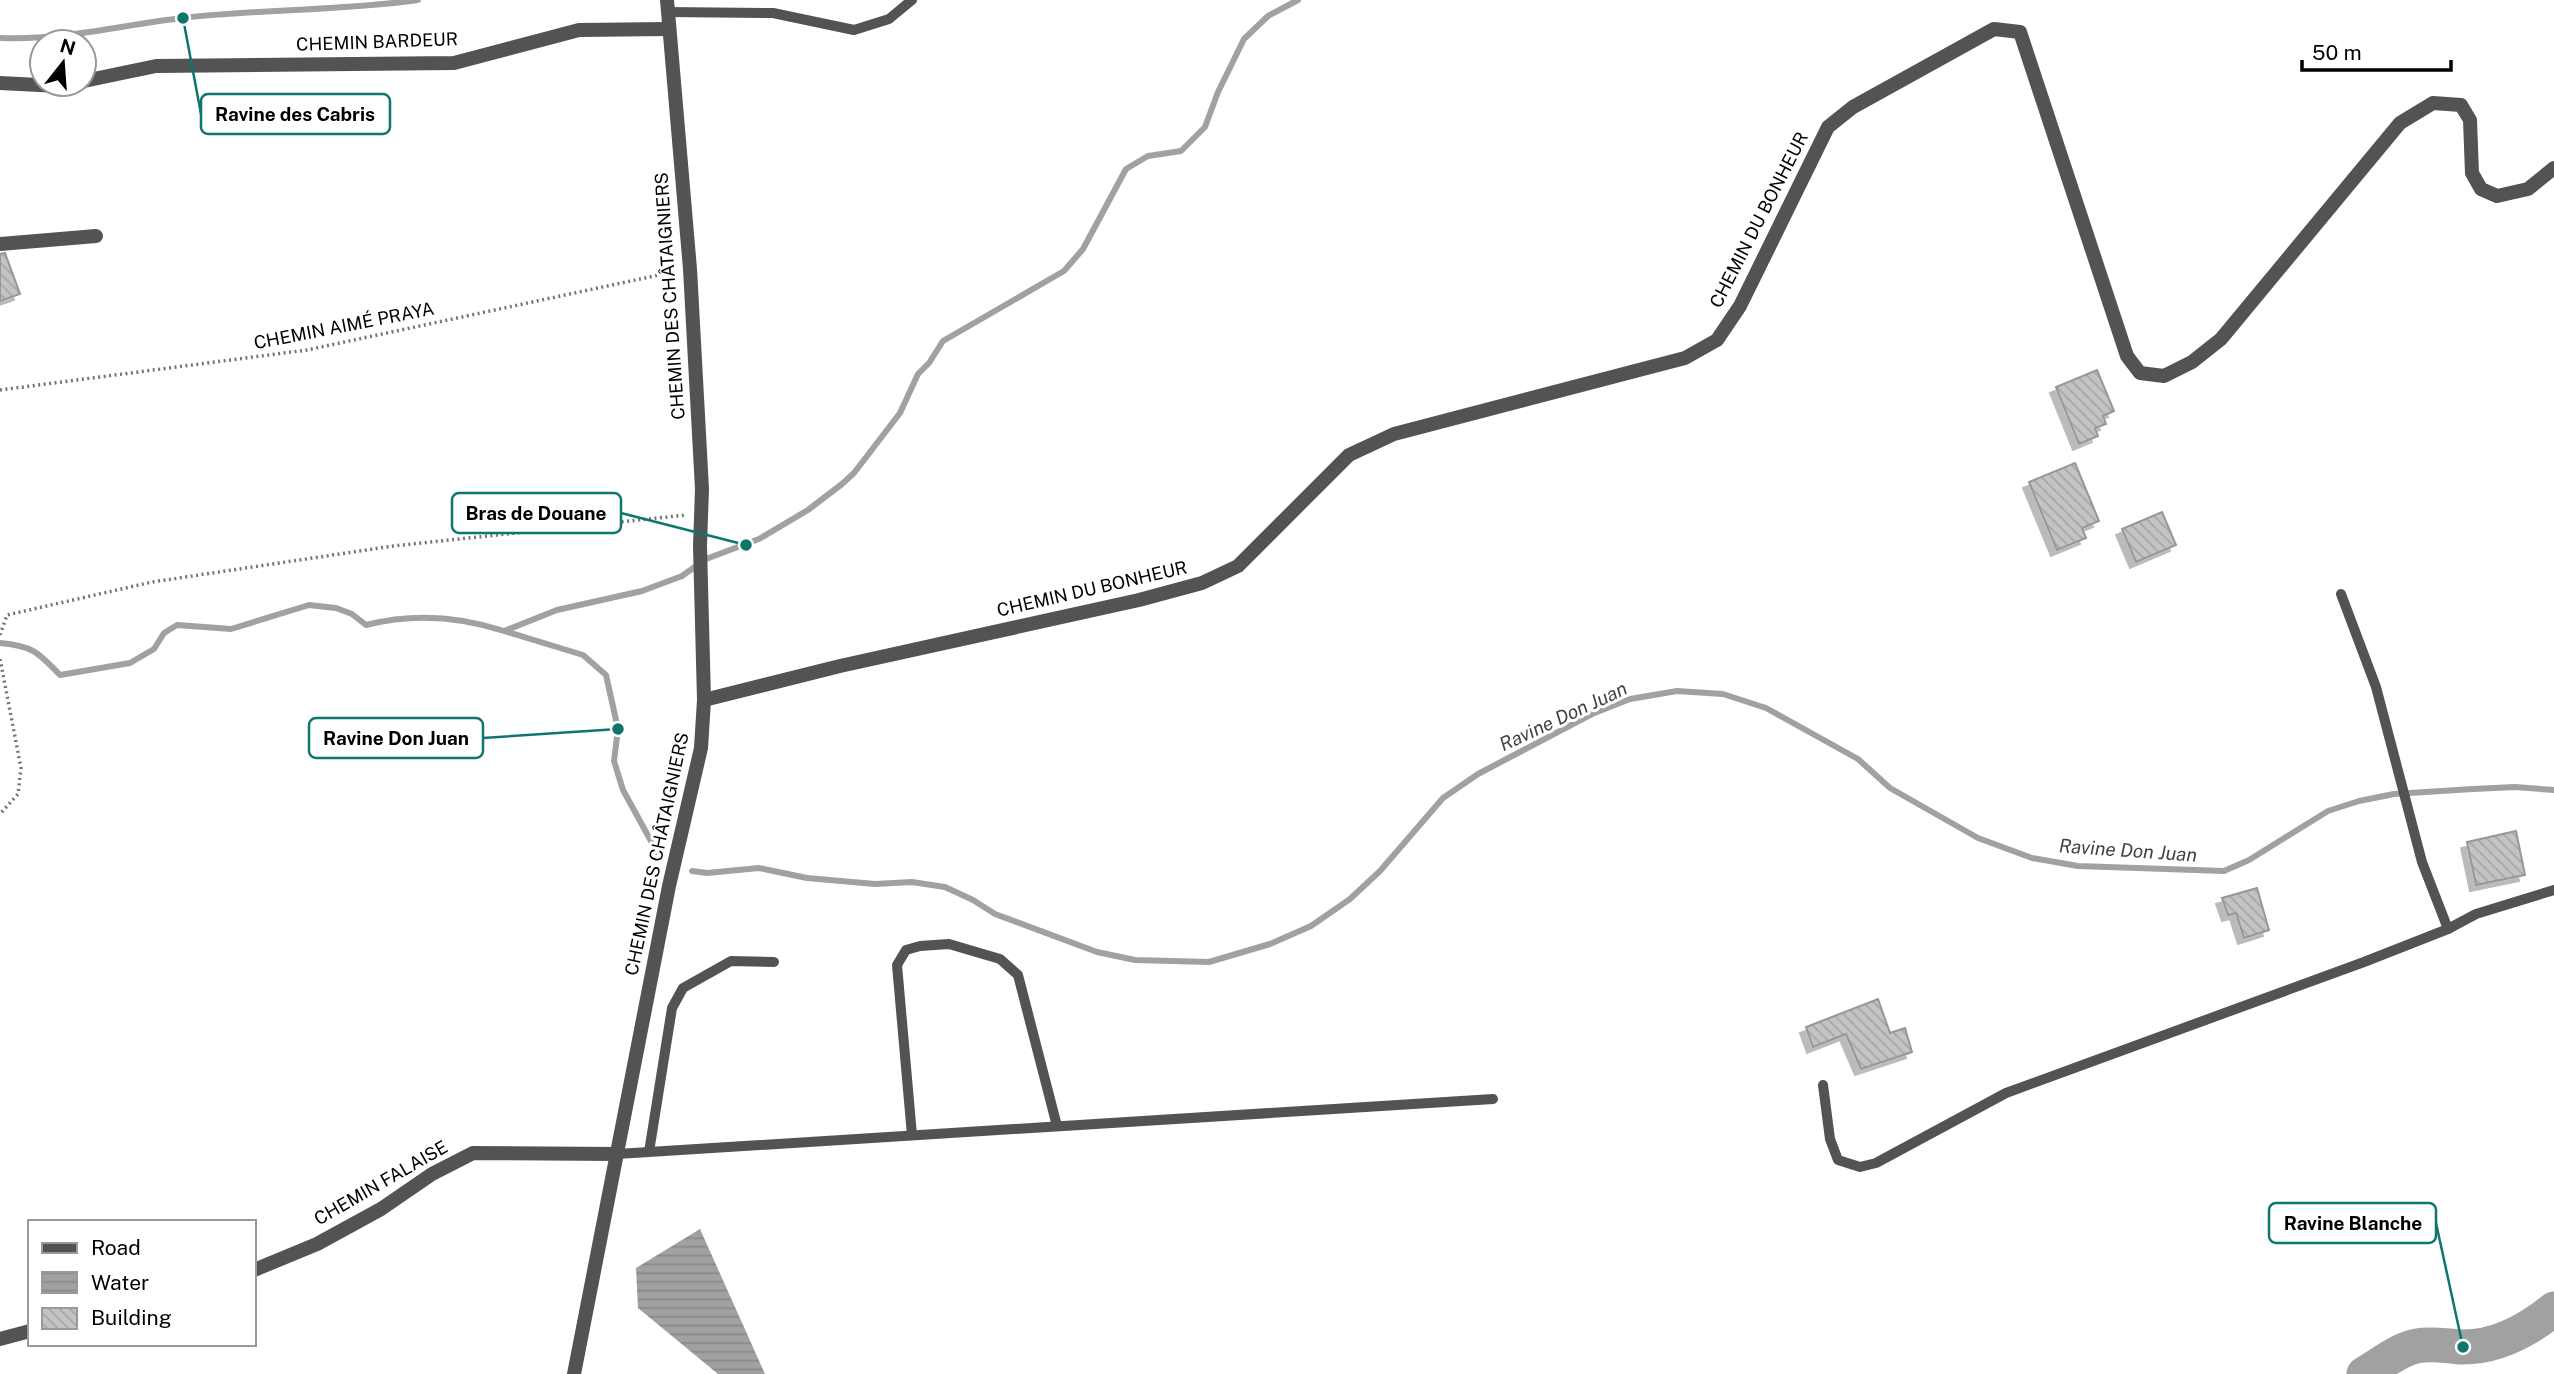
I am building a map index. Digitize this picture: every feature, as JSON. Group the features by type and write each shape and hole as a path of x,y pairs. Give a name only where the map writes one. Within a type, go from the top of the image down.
{"street":[{"name":"CHEMIN DES CHÂTAIGNIERS","path":"573,1374 669,886 701,748 704,700 702,489 690,269 667,6"},
{"name":"CHEMIN BARDEUR","path":"98,78 156,66 454,63 579,30 668,29"},
{"name":"CHEMIN DU BONHEUR","path":"704,700 840,666 1139,600 1202,583 1238,566 1349,455 1394,434 1685,358 1717,340 1740,306 1828,127 1853,107 1994,29 2020,32 2127,356 2140,373 2164,376 2192,362 2221,339 2400,123 2433,103 2461,105 2470,120 2472,173 2481,189 2497,196 2528,189 2554,168"},
{"path":"0,83 28,84"},
{"path":"0,244 96,236"},
{"name":"CHEMIN FALAISE","path":"256,1269 317,1244 381,1209 432,1174 472,1153 617,1154"},
{"path":"0,1339 28,1332"}],"lane":[{"path":"667,6 773,13 854,30 888,19 912,0"},
{"path":"2342,594 2376,687 2422,862 2448,929"},
{"path":"1822,1085 1830,1139 1838,1160 1860,1167 1876,1163 2006,1093 2448,929 2476,914 2554,890"},
{"path":"912,1135 897,965 906,950 949,944 1000,959 1018,975 1057,1126"},
{"path":"649,1152 672,1008 679,993 683,988 731,961 774,962"},
{"path":"617,1154 1493,1099"}],"path":[{"name":"CHEMIN AIMÉ PRAYA","path":"0,390 307,350 690,269"},
{"path":"0,635 7,615 152,582 393,546 701,514"},
{"path":"0,659 21,768 18,794 0,814"}],"water":[{"path":"700,1229 765,1374 718,1374 638,1308 636,1268"}],"building":[{"path":"5,253 20,294 0,301 0,254"},
{"path":"2097,370 2114,411 2103,416 2106,424 2095,428 2098,436 2079,444 2056,387"},
{"path":"2075,463 2099,521 2082,528 2086,538 2057,550 2029,482"},
{"path":"2162,512 2176,545 2136,562 2122,529"},
{"path":"2516,831 2525,875 2476,885 2467,842"},
{"path":"2257,888 2269,930 2244,938 2236,913 2228,915 2222,898"},
{"path":"1878,999 1890,1033 1905,1028 1912,1052 1861,1069 1846,1034 1813,1047 1806,1027"}],"waterway":[{"path":"0,38 68,35 211,15 418,0"},
{"path":"0,643 33,651 60,675 130,663 154,649 164,633 177,625 231,629 309,605 336,608 352,614 366,625 401,619 435,618 470,622 504,631 557,610 642,591 682,576 706,559 759,539 808,510 854,473 900,413 918,374 929,363 943,341 1064,271 1083,249 1126,169 1148,156 1181,151 1205,127 1218,92 1244,39 1268,16 1298,0"},
{"name":"Ravine Don Juan","path":"504,631 583,655 606,675 618,729 614,761 623,790 657,852"},
{"name":"Ravine Don Juan","path":"692,871 707,873 759,868 807,878 875,884 912,882 945,887 995,914 1097,952 1135,960 1209,962 1270,944 1311,926 1350,899 1380,871 1443,798 1478,774 1592,714 1630,699 1677,691 1723,694 1766,708 1858,759 1890,788 1978,838 2032,858 2078,866 2224,871 2249,860 2328,811 2359,801 2394,794 2473,789 2515,787 2554,790"},
{"path":"2364,1374 2397,1354 2417,1346 2473,1347 2510,1337 2554,1309"}],"place":[{"name":"Ravine des Cabris","path":"183,18"},
{"name":"Bras de Douane","path":"746,545"},
{"name":"Ravine Don Juan","path":"618,729"},
{"name":"Ravine Blanche","path":"2463,1347"}]}
